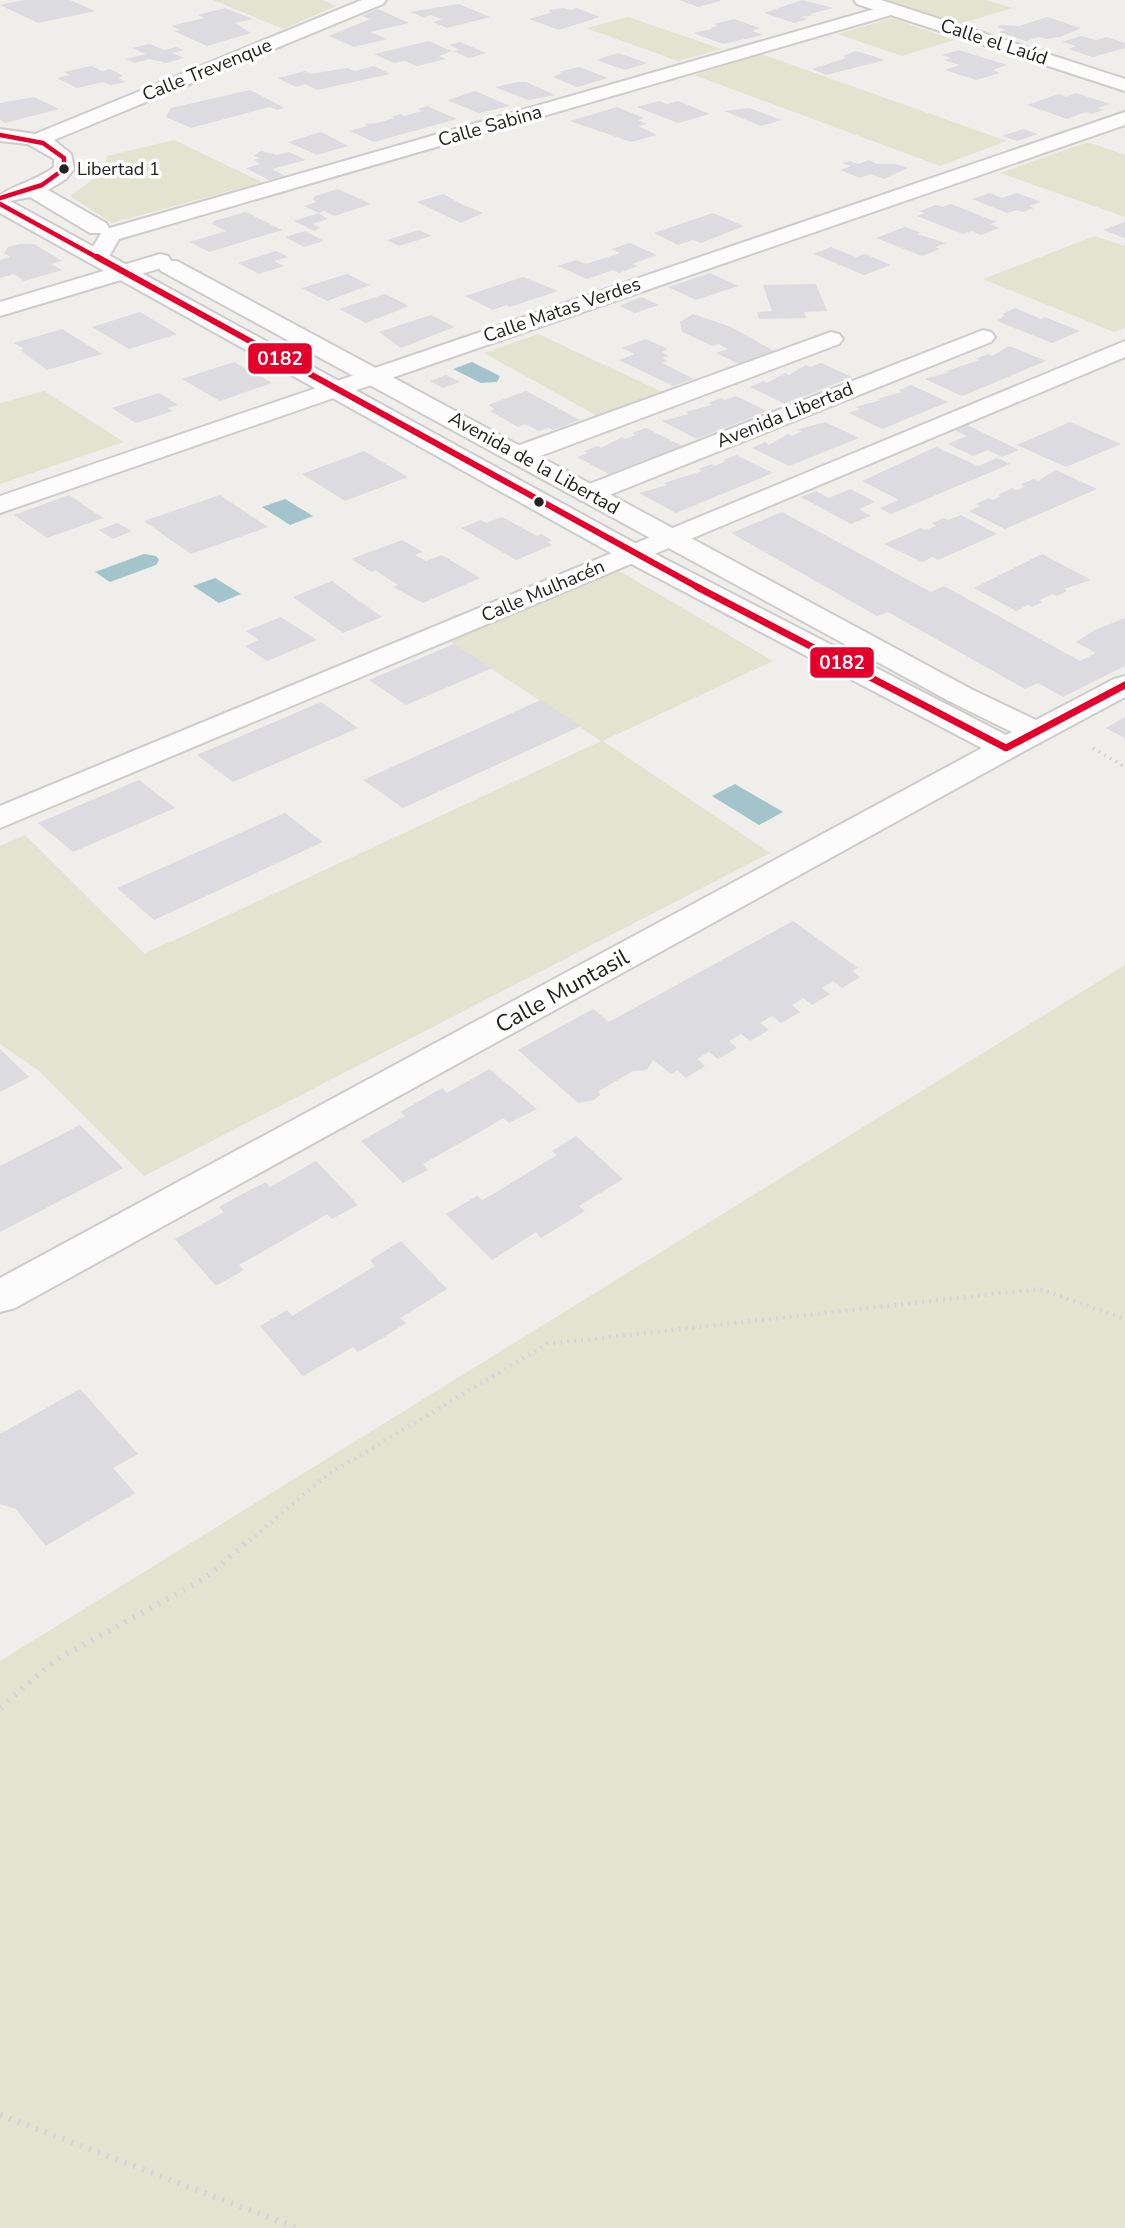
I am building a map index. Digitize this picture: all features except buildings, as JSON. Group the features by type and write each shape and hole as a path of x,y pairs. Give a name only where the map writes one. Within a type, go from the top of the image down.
{"street":[{"name":"Calle Trevenque","path":"37,140 377,0"},
{"name":"Calle el Laúd","path":"863,0 1125,85"},
{"name":"Calle Sabina","path":"111,235 892,9"},
{"name":"Calle Matas Verdes","path":"0,505 1125,118"},
{"path":"0,135 37,140 56,148 64,158 64,169 53,180 33,190 0,198"},
{"name":"Avenida de la Libertad","path":"33,190 111,235 960,695 1021,740"},
{"name":"Avenida de la Libertad","path":"0,204 632,553 1021,740"},
{"path":"98,257 111,235"},
{"path":"0,309 160,261"},
{"name":"Avenida Libertad","path":"588,494 982,337"},
{"path":"518,455 831,340"},
{"name":"Calle Mulhacén","path":"0,818 1125,348"},
{"name":"Calle Muntasil","path":"0,1297 1125,685"}],"path":[{"path":"0,1709 57,1658 204,1579 327,1475 547,1344 1040,1289 1125,1319"},
{"path":"0,2115 297,2228"}],"green space":[{"path":"213,0 322,0 337,6 283,29"},
{"path":"879,0 986,0 1012,8 956,25"},
{"path":"628,17 722,49 678,61 586,28"},
{"path":"892,18 954,40 902,56 837,34"},
{"path":"761,54 1007,141 940,166 694,75"},
{"path":"174,140 262,182 112,223 70,196 103,172 107,156"},
{"path":"1088,142 1125,155 1125,217 1000,173"},
{"path":"1095,236 1125,246 1125,328 1114,332 983,279"},
{"path":"538,334 667,394 601,418 484,353"},
{"path":"44,391 124,442 0,484 0,403"},
{"path":"616,569 773,661 603,741 770,853 144,1176 39,1071 0,1044 0,846 25,835 144,953 177,939 601,741 448,640"},
{"path":"1125,965 1125,2228 0,2228 0,1661"}],"water":[{"path":"472,362 500,376 497,382 481,383 453,369"},
{"path":"285,499 313,516 290,525 262,507"},
{"path":"144,554 156,556 159,560 156,565 110,582 95,572"},
{"path":"215,578 241,594 219,603 193,586"},
{"path":"735,784 783,812 759,825 712,796"}],"transit line":[{"name":"0182","path":"0,135 43,143 64,158 64,169 42,185 0,198"},
{"name":"0182","path":"0,204 632,553 1006,748 1125,685"}],"place":[{"name":"Libertad 1","path":"64,169"}]}
